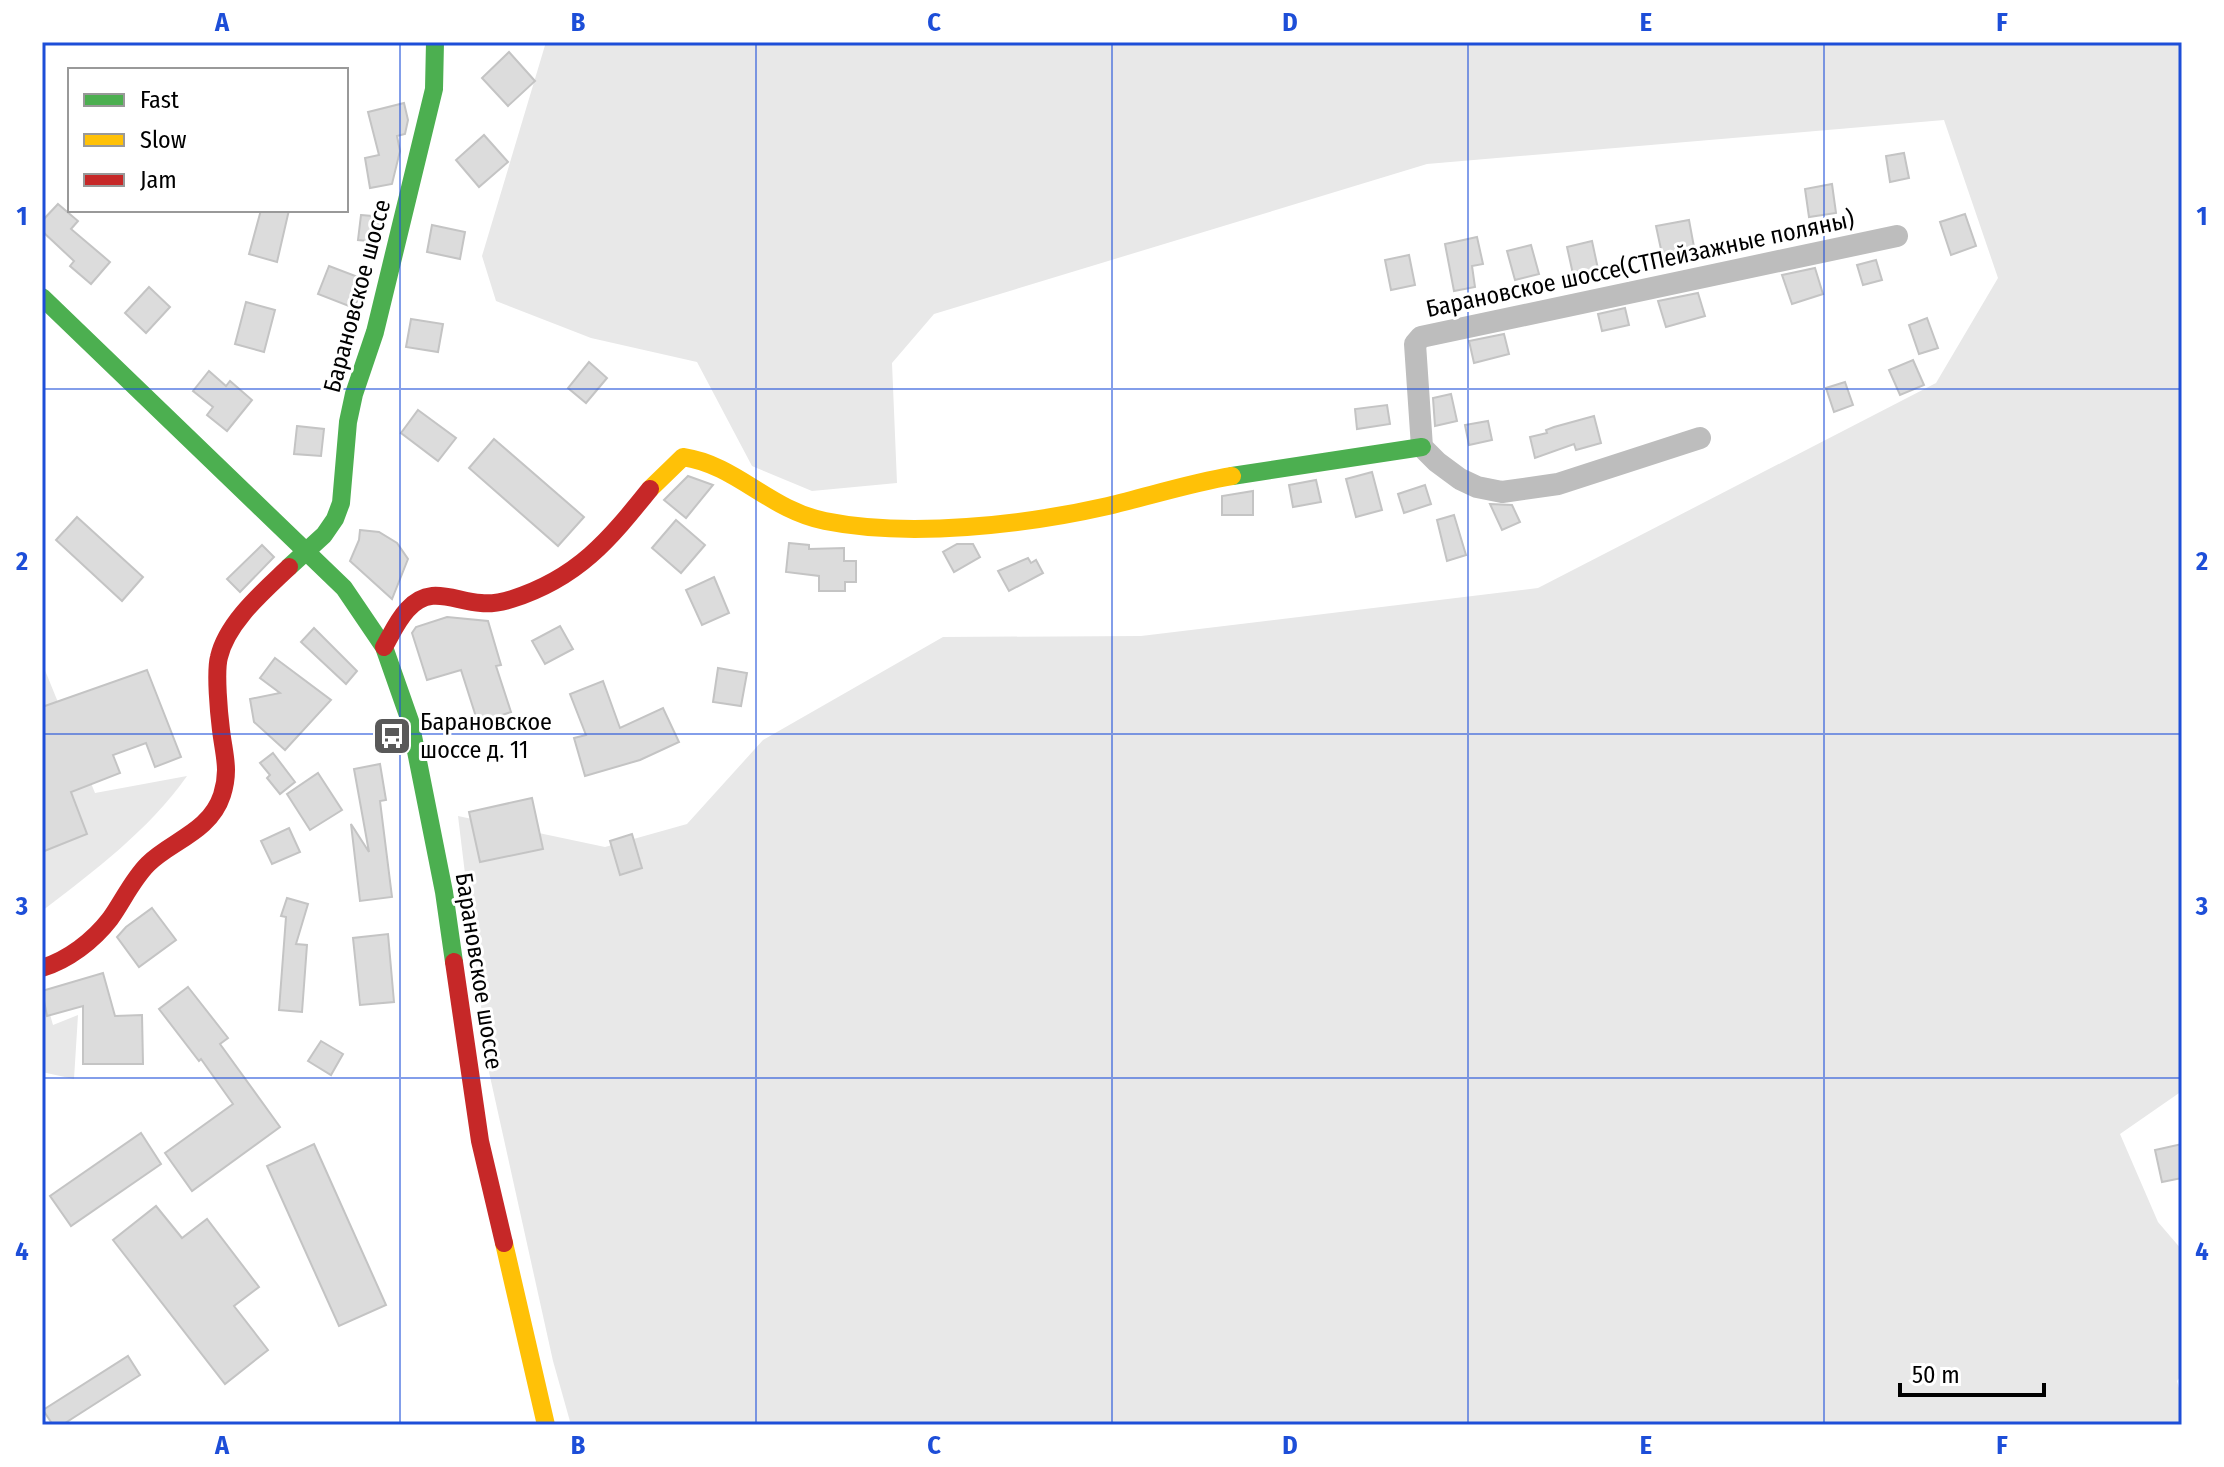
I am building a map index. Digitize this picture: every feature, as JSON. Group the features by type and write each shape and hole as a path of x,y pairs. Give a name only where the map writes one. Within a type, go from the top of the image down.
{"street":[{"name":"Барановское шоссе","path":"42,968 55,964 88,943 109,920 149,863 179,844 207,820 221,799 227,756 221,731 218,659 225,640 242,616 324,535 341,503 348,422 375,332 417,168 434,89 435,42"},
{"name":"Барановское шоссе(СТПейзажные поляны)","path":"1422,447 1415,344 1421,337 1897,236"},
{"name":"Барановское шоссе","path":"42,297 344,588 384,647 410,721 444,892 480,1141 546,1425"},
{"path":"384,647 403,615 415,602 427,597 448,593 480,603 514,598 559,577 603,547 666,469 683,457 701,458 719,466 778,505 810,517 839,524 927,527 1037,518 1106,506 1269,468 1422,447 1460,479 1477,487 1502,492 1558,484 1700,438"}],"shaded area":[{"path":"546,42 2182,42 2182,1091 2120,1134 2158,1222 2182,1250 2182,1374 2177,1381 2182,1399 2182,1425 571,1425 553,1361 489,1072 458,816 605,847 687,824 763,740 943,637 1141,636 1538,588 1936,383 1998,278 1944,120 1427,164 934,314 892,363 897,483 812,491 752,466 697,362 591,338 496,301 482,256"},
{"path":"42,663 95,793 187,776 138,832 42,911"},
{"path":"42,986 53,1025 78,1015 74,1079 42,1072"}],"building":[{"path":"509,52 535,81 508,106 482,78"},
{"path":"404,103 408,120 405,134 397,136 400,151 392,184 370,188 365,158 379,155 368,112"},
{"path":"484,135 508,162 479,187 456,160"},
{"path":"1904,153 1909,178 1890,182 1886,156"},
{"path":"1832,184 1836,213 1809,217 1805,189"},
{"path":"58,204 78,221 71,229 110,262 91,284 70,266 74,261 42,231 42,221"},
{"path":"260,212 289,212 277,262 249,254"},
{"path":"1965,214 1976,246 1951,255 1940,222"},
{"path":"361,215 384,217 378,242 358,240"},
{"path":"1689,220 1694,247 1662,254 1656,226"},
{"path":"432,225 465,232 460,259 427,252"},
{"path":"1477,237 1483,264 1472,266 1475,287 1454,291 1445,244"},
{"path":"1592,241 1598,269 1573,274 1567,247"},
{"path":"1531,245 1539,274 1515,280 1507,251"},
{"path":"1409,255 1415,285 1391,290 1385,260"},
{"path":"1876,260 1882,280 1863,285 1857,265"},
{"path":"329,266 366,280 354,308 318,294"},
{"path":"1815,268 1823,294 1792,304 1782,275"},
{"path":"149,287 170,307 146,333 125,313"},
{"path":"1698,293 1705,316 1666,327 1658,301"},
{"path":"246,302 275,310 264,352 235,344"},
{"path":"1625,308 1629,325 1602,331 1598,314"},
{"path":"1927,318 1938,348 1919,354 1909,325"},
{"path":"411,319 443,324 438,352 406,347"},
{"path":"1504,334 1509,354 1474,363 1469,341"},
{"path":"1913,360 1924,385 1900,395 1889,370"},
{"path":"589,362 607,378 586,403 568,388"},
{"path":"209,371 226,386 230,381 252,400 227,431 207,415 213,407 193,391"},
{"path":"1845,382 1853,405 1834,412 1826,388"},
{"path":"1451,394 1457,421 1435,426 1433,398"},
{"path":"1387,405 1390,424 1357,429 1355,409"},
{"path":"418,410 456,438 438,461 401,433"},
{"path":"1594,416 1601,443 1576,450 1574,444 1535,458 1530,437"},
{"path":"1488,421 1492,440 1469,445 1465,425"},
{"path":"297,426 324,429 321,456 294,454"},
{"path":"494,439 584,517 558,546 469,468"},
{"path":"1372,472 1382,510 1356,517 1346,479"},
{"path":"688,476 713,485 686,518 664,500"},
{"path":"1316,480 1321,502 1293,507 1289,485"},
{"path":"1425,485 1431,504 1404,513 1398,494"},
{"path":"1253,491 1253,515 1222,515 1222,496"},
{"path":"1490,504 1512,505 1520,522 1502,530"},
{"path":"1454,515 1466,555 1447,561 1437,520"},
{"path":"77,517 143,577 122,601 56,540"},
{"path":"676,520 705,545 681,573 652,548"},
{"path":"360,530 379,532 397,543 408,559 392,599 350,561"},
{"path":"789,543 809,545 809,549 844,548 844,561 856,561 856,582 845,582 845,591 819,591 819,576 786,572"},
{"path":"957,544 973,544 980,557 954,572 943,552"},
{"path":"262,545 274,557 240,592 227,579"},
{"path":"1028,558 1031,563 1036,560 1043,573 1009,591 998,571"},
{"path":"714,577 729,613 702,625 686,590"},
{"path":"447,617 488,621 501,665 496,666 511,712 478,723 461,670 427,680 412,633 416,627"},
{"path":"560,626 573,649 545,664 532,641"},
{"path":"314,628 357,671 346,684 301,642"},
{"path":"275,658 331,700 285,750 254,722 250,699 280,693 260,678"},
{"path":"718,668 747,673 741,706 713,702"},
{"path":"147,670 181,757 155,767 146,743 113,755 120,773 71,792 87,834 42,852 42,707"},
{"path":"603,681 620,728 663,708 679,742 640,760 585,776 574,738 586,735 570,694"},
{"path":"273,753 295,782 280,794 260,763"},
{"path":"380,764 386,800 380,801 392,897 360,901 351,824 369,852 354,769"},
{"path":"318,773 342,810 310,830 287,794"},
{"path":"532,798 543,849 480,862 469,812"},
{"path":"289,828 300,852 272,864 261,841"},
{"path":"632,834 642,868 620,875 610,841"},
{"path":"287,898 308,904 296,944 307,945 302,1012 279,1010 286,917 281,916"},
{"path":"152,908 176,940 139,967 117,937"},
{"path":"388,934 394,1002 360,1005 353,938"},
{"path":"103,973 115,1016 142,1015 143,1064 83,1064 83,1006 47,1016 42,991"},
{"path":"188,987 228,1038 220,1044 280,1127 192,1191 165,1153 233,1104 201,1059 199,1061 159,1009"},
{"path":"321,1041 343,1054 331,1075 308,1061"},
{"path":"141,1133 161,1164 71,1226 50,1196"},
{"path":"314,1144 386,1305 339,1326 267,1166"},
{"path":"2182,1144 2182,1178 2162,1182 2155,1150"},
{"path":"156,1206 182,1238 207,1219 259,1287 234,1306 268,1350 225,1384 113,1240"},
{"path":"128,1356 140,1375 62,1425 53,1425 43,1410"}],"traffic: fast":[{"path":"289,567 324,535 341,503 348,422 375,332 434,89 435,42"},
{"path":"42,297 344,588 384,647 410,721 444,892 454,962"},
{"path":"1232,476 1422,447"}],"traffic: slow":[{"path":"650,489 683,457 720,469 787,507 825,521 858,526 930,529 1041,519 1232,476"},
{"path":"504,1243 546,1425"}],"traffic: jam":[{"path":"384,647 403,614 424,598 442,596 481,603 496,602 512,599 556,580 606,541 650,489"},
{"path":"42,968 70,955 96,935 148,864 199,827 216,808 222,795 226,770 218,693 219,657 238,619 289,567"},
{"path":"454,962 480,1141 504,1243"}],"place":[{"name":"Барановское шоссе д. 11","path":"392,736"}]}
